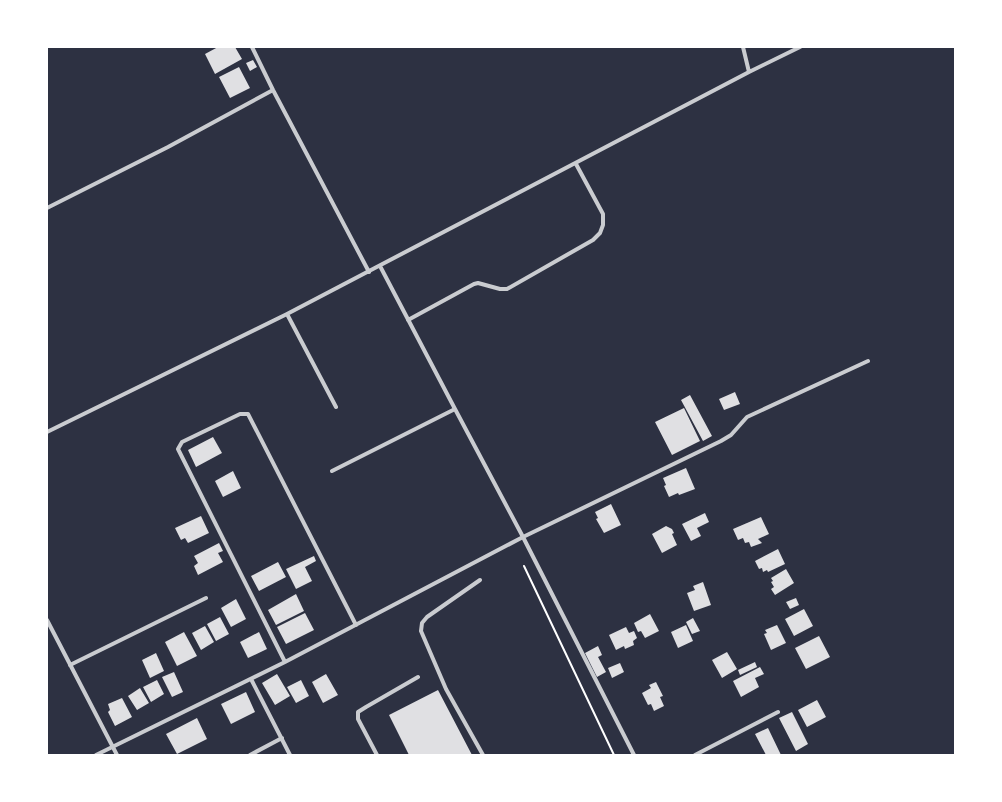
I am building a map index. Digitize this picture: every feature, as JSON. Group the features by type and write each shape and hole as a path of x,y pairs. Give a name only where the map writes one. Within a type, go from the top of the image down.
{"street":[{"path":"252,47 273,90 369,272"},
{"path":"743,47 750,72"},
{"path":"47,432 287,314 800,47"},
{"path":"47,208 168,147 273,90"},
{"path":"408,320 474,284 507,289 593,240 600,233 603,214 576,164"},
{"path":"380,266 523,537 634,755"},
{"path":"287,314 336,407"},
{"path":"96,755 285,662 523,537 721,441 731,435 747,417 868,361"},
{"path":"332,471 455,409"},
{"path":"285,662 178,449 182,442 240,414 248,414 356,625"},
{"path":"480,580 427,617 422,623 421,631 446,689 483,755"},
{"path":"70,665 206,598"},
{"path":"47,620 117,755"},
{"path":"377,755 358,719 358,712 418,677"},
{"path":"251,679 290,755"},
{"path":"695,755 778,712"},
{"path":"250,755 282,738"}],"path":[{"path":"524,566 614,755"}],"building":[{"path":"218,47 235,47 242,59 215,74 205,54"},
{"path":"253,60 257,67 250,71 246,63"},
{"path":"239,67 250,88 230,98 219,77"},
{"path":"735,392 740,404 724,410 719,399"},
{"path":"690,395 712,436 703,441 681,400"},
{"path":"684,408 700,441 672,455 655,422"},
{"path":"213,437 222,453 196,467 188,450"},
{"path":"686,468 695,489 669,497 664,486 666,485 663,478"},
{"path":"233,471 241,488 223,497 215,481"},
{"path":"611,504 621,525 604,533 596,519 598,518 595,512"},
{"path":"705,513 709,522 697,528 701,536 691,541 682,524"},
{"path":"201,516 209,533 188,543 185,538 181,540 175,528"},
{"path":"761,517 769,534 758,539 762,543 751,547 749,542 745,543 743,538 738,540 733,529"},
{"path":"666,526 672,529 674,533 672,534 677,545 662,553 652,534"},
{"path":"219,543 223,551 218,553 223,562 198,575 194,566 198,563 194,556"},
{"path":"778,549 785,564 768,572 767,570 763,572 762,568 759,569 755,561"},
{"path":"314,556 316,561 305,567 312,581 296,589 286,569"},
{"path":"278,562 286,577 259,591 251,576"},
{"path":"786,569 794,583 775,595 771,589 774,587 771,582 773,581 771,578"},
{"path":"703,582 711,605 694,611 687,593 695,590 693,586"},
{"path":"296,594 304,611 276,625 268,610"},
{"path":"796,598 799,605 790,609 786,602"},
{"path":"236,599 246,619 231,627 221,608"},
{"path":"804,609 813,626 794,636 785,619"},
{"path":"305,613 314,630 286,644 277,627"},
{"path":"650,614 659,631 645,638 641,631 638,632 634,623"},
{"path":"220,617 229,634 216,641 207,624"},
{"path":"693,618 700,631 692,634 686,622"},
{"path":"686,625 693,641 678,648 671,632"},
{"path":"777,625 786,643 771,650 764,634 767,633 765,630"},
{"path":"205,626 214,642 201,650 192,633"},
{"path":"626,627 629,633 634,631 637,638 633,641 634,645 625,649 624,646 616,650 609,635"},
{"path":"184,632 197,656 177,666 165,642"},
{"path":"259,632 267,649 248,658 240,642"},
{"path":"819,636 830,657 806,669 795,648"},
{"path":"598,646 602,655 598,657 606,672 597,677 585,653"},
{"path":"727,652 737,669 722,678 712,660"},
{"path":"156,653 164,671 150,678 142,660"},
{"path":"755,662 757,667 740,675 738,670"},
{"path":"620,663 624,672 612,678 608,668"},
{"path":"760,667 764,674 755,678 759,687 741,697 733,681"},
{"path":"174,672 183,692 172,697 162,677"},
{"path":"277,674 290,696 275,705 262,683"},
{"path":"326,674 338,695 323,703 312,682"},
{"path":"157,680 164,694 151,702 143,687"},
{"path":"301,680 309,696 296,703 287,687"},
{"path":"656,682 663,696 660,697 664,706 654,711 651,704 648,705 642,693 651,688 649,685"},
{"path":"140,688 149,703 137,710 128,696"},
{"path":"438,690 472,755 409,755 389,715"},
{"path":"246,692 255,712 231,724 221,704"},
{"path":"122,698 132,717 115,726 108,712 110,710 108,704"},
{"path":"817,700 826,717 807,727 798,710"},
{"path":"792,712 808,744 796,751 779,718"},
{"path":"197,718 207,739 177,754 166,734"},
{"path":"768,728 781,755 766,755 755,734"}]}
